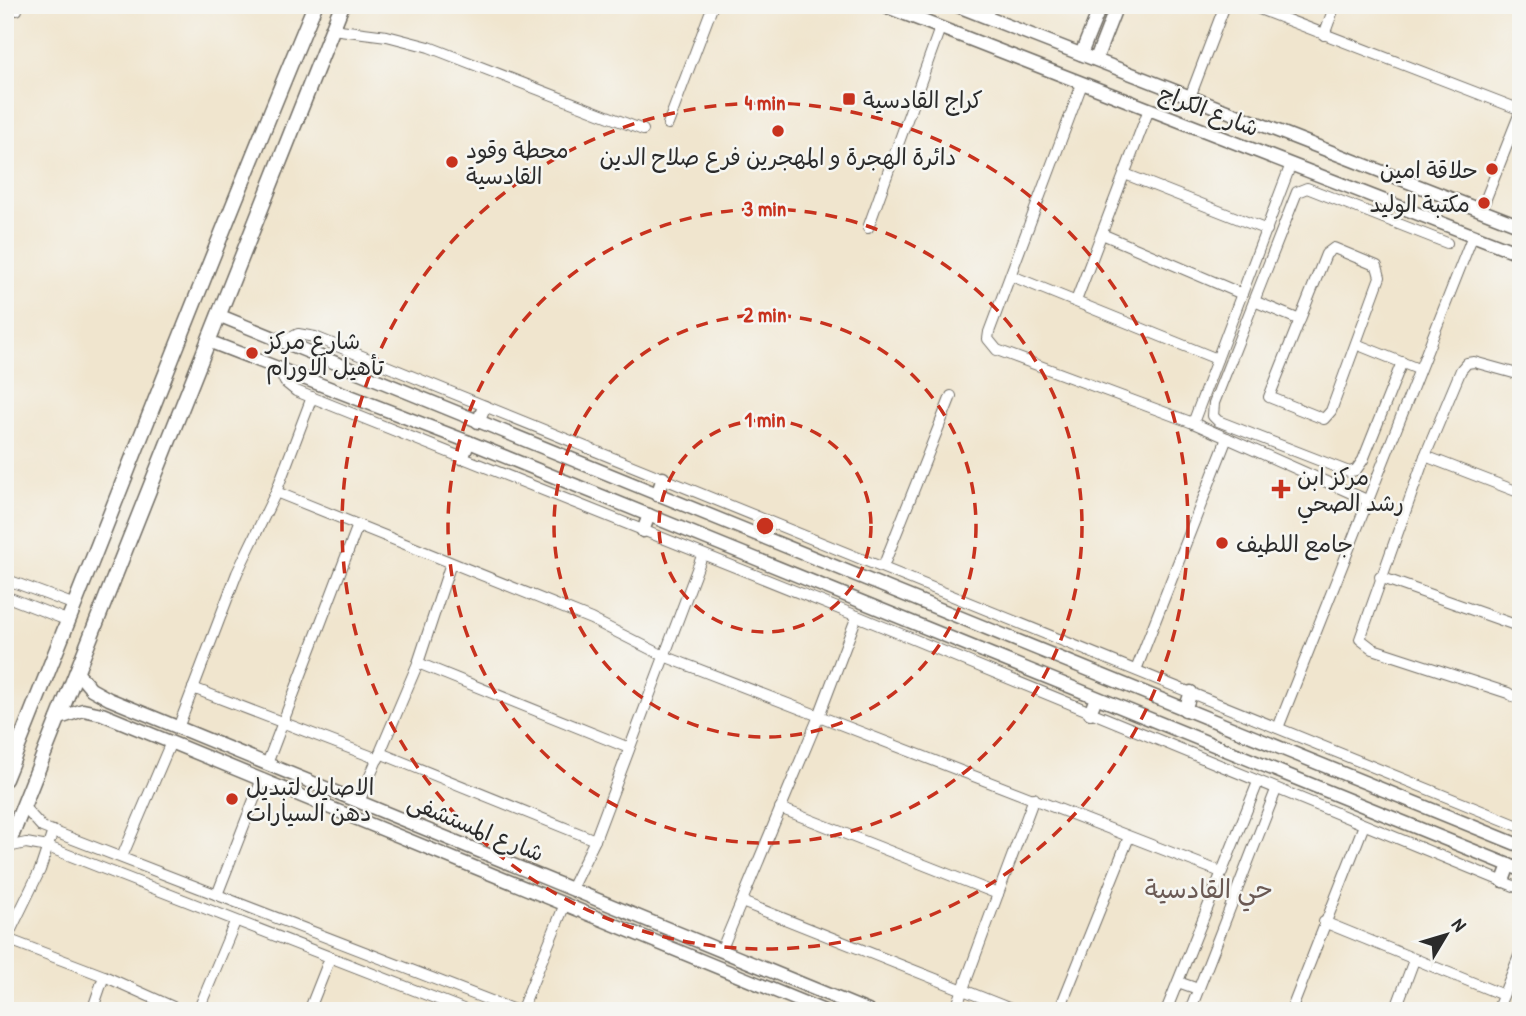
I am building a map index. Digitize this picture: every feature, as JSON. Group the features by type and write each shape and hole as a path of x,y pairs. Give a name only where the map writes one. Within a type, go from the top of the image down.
{"main road":[{"path":"5,779 233,202 315,5"},
{"path":"6,849 342,5"}],"street":[{"path":"6,5 17,10"},
{"path":"668,124 713,5"},
{"name":"شارع الكراج","path":"882,5 1521,254"},
{"path":"916,18 921,5"},
{"path":"955,5 988,11 1082,54 1521,226"},
{"path":"1082,54 1101,5"},
{"path":"1096,59 1117,5"},
{"path":"1190,97 1225,5"},
{"path":"1249,5 1521,110 1481,211"},
{"path":"1324,35 1335,5"},
{"path":"1504,5 1521,11"},
{"path":"867,228 940,28"},
{"path":"332,29 387,36 429,47 643,130"},
{"path":"1082,84 988,339 997,350 1193,424 1367,500"},
{"path":"1076,301 1149,109"},
{"path":"1193,424 1291,164"},
{"path":"1125,174 1266,230"},
{"path":"1402,362 1363,460 1356,470 1349,472 1218,421 1213,416 1214,403 1297,192 1302,189 1447,243"},
{"path":"1102,233 1242,294"},
{"path":"1278,728 1473,235"},
{"path":"1330,249 1377,266 1380,277 1329,416 1318,418 1269,397 1300,320 1330,249"},
{"path":"1012,276 1217,359"},
{"path":"1254,301 1300,320"},
{"path":"218,316 1520,845"},
{"path":"283,342 298,334 315,337 1521,827"},
{"path":"208,341 469,442 1515,868 1503,881"},
{"path":"1356,344 1418,369"},
{"path":"1521,375 1474,362 1467,363 1425,456 1360,639 1364,644 1521,701"},
{"path":"277,366 288,386 313,397 702,556 858,616 1521,889"},
{"path":"335,388 343,367"},
{"path":"883,567 951,396"},
{"path":"178,728 237,573 276,492 313,397"},
{"path":"478,422 484,407"},
{"path":"1136,670 1227,439"},
{"path":"462,458 469,442"},
{"path":"1425,456 1521,493"},
{"path":"657,495 663,478"},
{"path":"276,492 591,619 664,656 1221,873"},
{"path":"643,531 649,515"},
{"path":"267,764 358,525"},
{"path":"571,889 595,841 702,556"},
{"path":"359,802 418,663 451,562"},
{"path":"813,582 822,562"},
{"path":"1380,577 1521,627"},
{"path":"5,579 75,605"},
{"path":"5,596 69,621"},
{"path":"721,951 858,616"},
{"path":"418,663 629,748"},
{"name":"شارع المستشفى","path":"76,671 85,683 103,696 868,1011"},
{"path":"193,688 379,756 595,841"},
{"path":"1185,710 1191,692"},
{"path":"1090,713 1096,698"},
{"name":"شارع المستشفى","path":"57,719 74,711 93,711 824,1011"},
{"path":"122,857 171,742"},
{"path":"225,764 231,749"},
{"path":"1331,793 1339,772"},
{"path":"217,895 262,779"},
{"path":"1166,1011 1258,782"},
{"path":"1190,1011 1276,790"},
{"path":"955,1011 1034,798"},
{"path":"23,806 42,827 519,1011 565,904"},
{"path":"780,808 998,894"},
{"path":"1291,1011 1364,825"},
{"path":"53,831 6,941 104,976 182,1011"},
{"path":"1059,1011 1129,837"},
{"path":"6,849 26,843 48,847 468,1011"},
{"path":"467,863 472,848"},
{"path":"742,902 1016,1011"},
{"path":"198,1011 235,922"},
{"path":"1324,922 1503,995"},
{"path":"1497,1011 1521,951"},
{"path":"309,1011 330,958"},
{"path":"1395,1011 1414,960"},
{"path":"92,1011 104,976"},
{"path":"1178,982 1198,989"},
{"path":"453,1005 458,988"}],"place":[{"name":"كراج القادسية","path":"849,99"},
{"name":"دائرة الهجرة و المهجرين فرع صلاح الدين","path":"778,131"},
{"name":"محطة وقود القادسية","path":"452,162"},
{"name":"حلاقة امين","path":"1492,169"},
{"name":"مكتبة الوليد","path":"1484,203"},
{"name":"شارع مركز تأهيل الاورام","path":"252,353"},
{"name":"مركز ابن رشد الصحي","path":"1281,489"},
{"name":"جامع اللطیف","path":"1222,543"},
{"name":"الاصايل لتبديل دهن السيارات","path":"232,799"}],"district":[{"name":"حي القادسية","path":"1209,888"}]}
